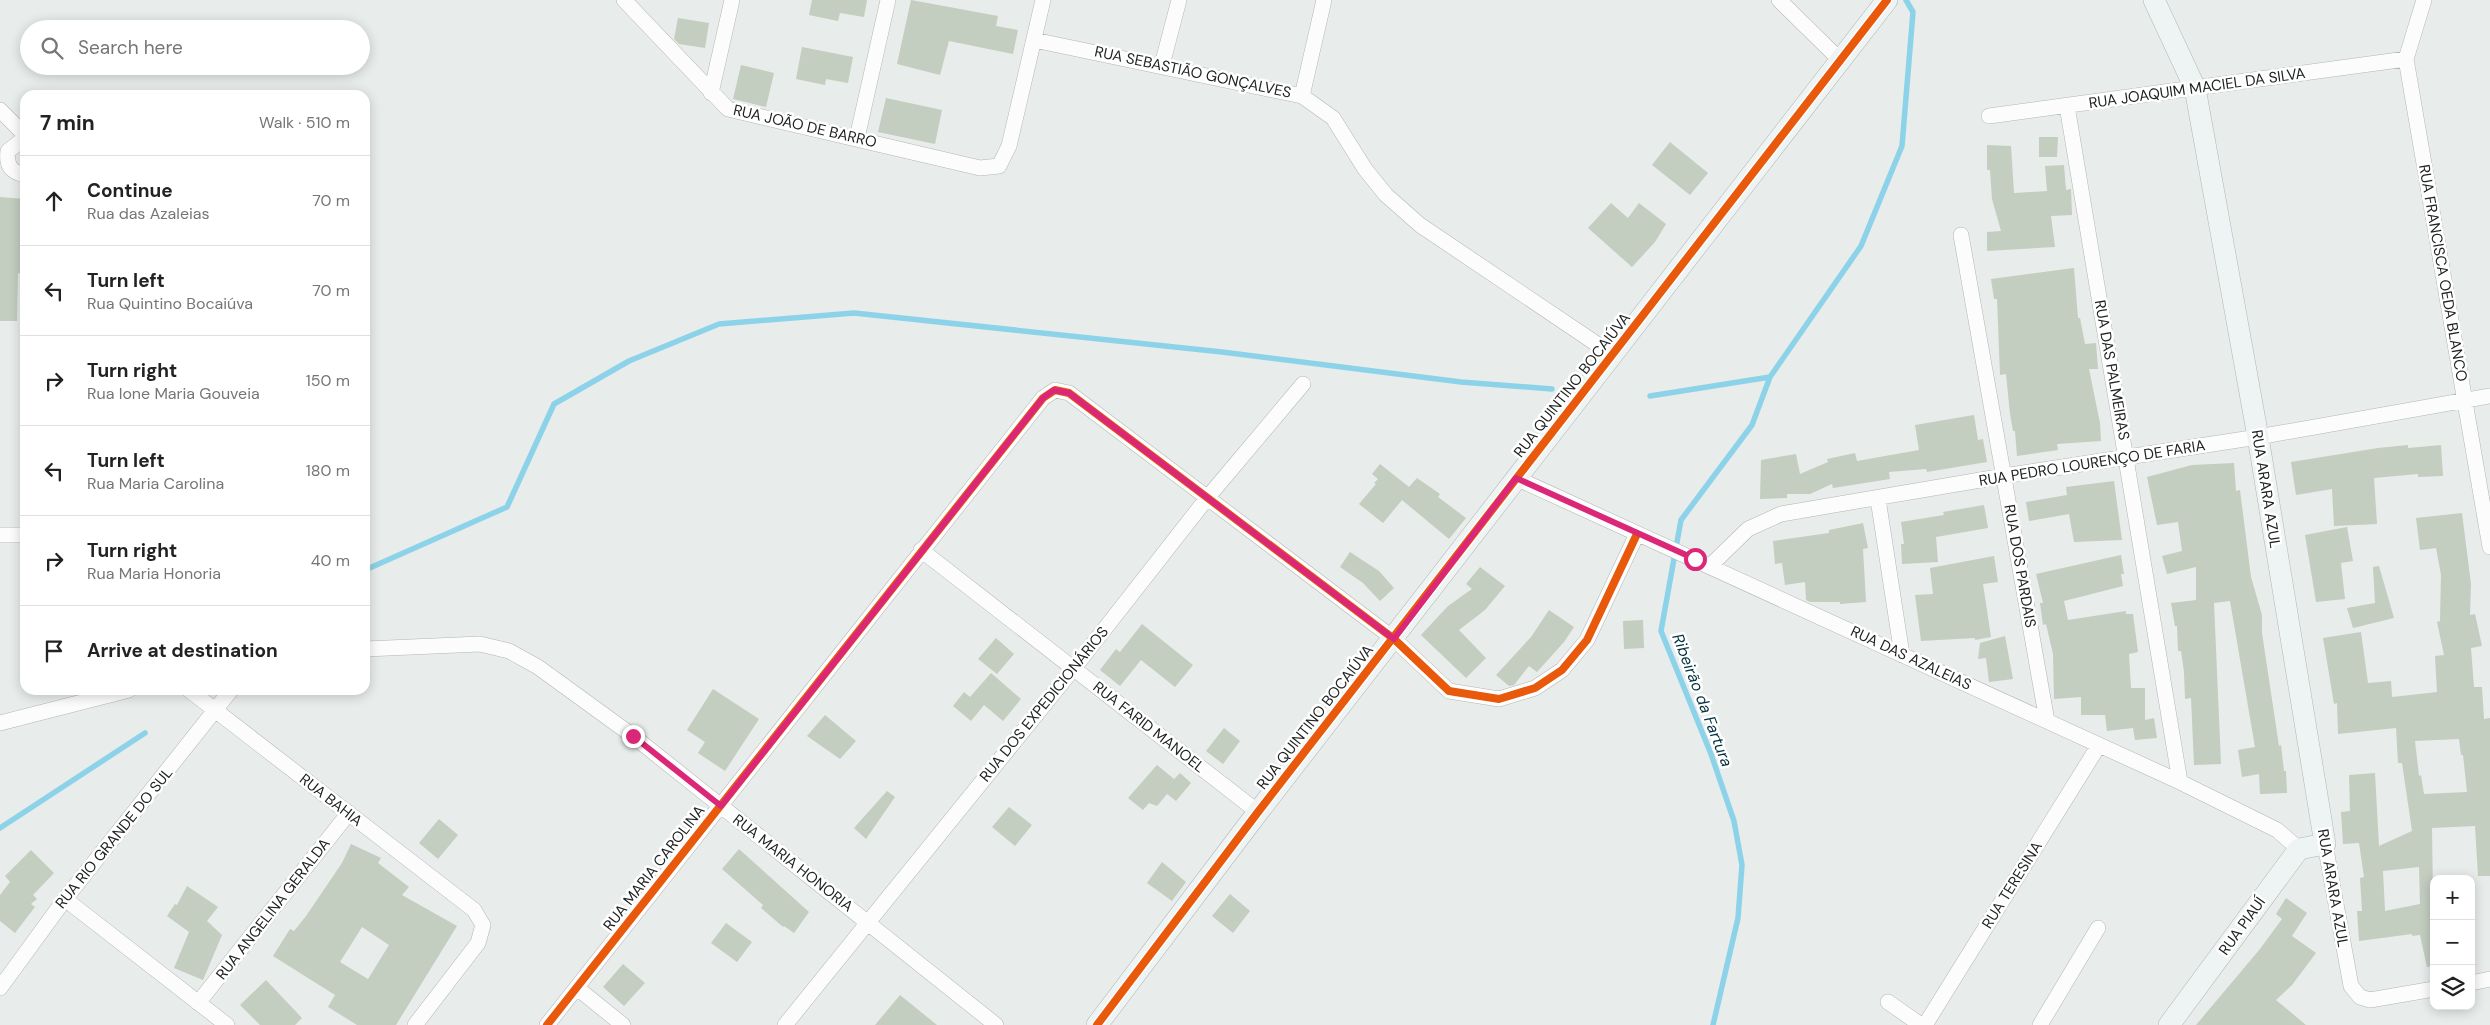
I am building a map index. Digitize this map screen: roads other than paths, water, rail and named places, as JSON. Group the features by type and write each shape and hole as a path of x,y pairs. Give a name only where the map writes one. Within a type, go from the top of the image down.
{"street":[{"name":"RUA JOÃO DE BARRO","path":"624,0 728,109 980,168 998,166 1009,146 1034,40"},
{"path":"711,93 732,0"},
{"path":"856,138 888,0"},
{"path":"1034,40 1043,0"},
{"path":"1162,65 1179,0"},
{"path":"1302,96 1324,0"},
{"path":"1779,0 1840,60"},
{"name":"RUA ARARA AZUL","path":"2154,0 2194,88 2258,437 2325,844 2351,986 2360,997 2370,1000 2430,990"},
{"name":"RUA FRANCISCA OEDA BLANCO","path":"2424,0 2406,59 2490,547"},
{"name":"RUA QUINTINO BOCAIÚVA","path":"1097,1025 1258,812 1394,639 1516,478 1881,7"},
{"name":"RUA SEBASTIÃO GONÇALVES","path":"1034,40 1162,65 1302,96 1333,118 1365,169 1386,195 1420,226 1613,355"},
{"name":"RUA JOAQUIM MACIEL DA SILVA","path":"1989,116 2406,59"},
{"name":"RUA DAS PALMEIRAS","path":"2067,106 2180,782"},
{"path":"0,110 20,131"},
{"path":"20,140 8,151 7,159 9,167 15,173 20,174"},
{"name":"RUA DOS PARDAIS","path":"1961,235 2047,721"},
{"name":"RUA DOS EXPEDICIONÁRIOS","path":"784,1025 867,920 1074,668 1208,497 1303,384"},
{"name":"RUA MARIA CAROLINA","path":"547,1025 1043,398 1054,390 1069,393 1208,497"},
{"name":"RUA PEDRO LOURENÇO DE FARIA","path":"1710,566 1748,529 1781,514 1878,499 2004,476 2258,437 2490,396"},
{"name":"RUA DAS AZALEIAS","path":"1516,478 2180,782 2277,830 2299,849"},
{"path":"1208,497 1394,639 1449,690 1499,699 1535,688 1562,670 1587,640 1637,534"},
{"path":"1878,499 1902,654"},
{"path":"0,535 20,536"},
{"name":"RUA FARID MANOEL","path":"921,550 1258,812"},
{"name":"RUA MARIA HONORIA","path":"370,649 480,644 508,651 538,667 577,694 867,920 996,1025"},
{"path":"0,723 109,695"},
{"name":"RUA BAHIA","path":"196,695 474,910 483,925 478,943 415,1025"},
{"name":"RUA RIO GRANDE DO SUL","path":"0,988 65,899 227,695"},
{"name":"RUA TERESINA","path":"1925,1025 2100,745"},
{"name":"RUA ANGELINA GERALDA","path":"198,1004 348,814"},
{"path":"2299,849 2325,844"},
{"name":"RUA PIAUÍ","path":"2169,1025 2299,849"},
{"path":"65,899 227,1025"},
{"path":"2040,1025 2098,928"},
{"path":"2475,981 2490,979"},
{"path":"577,988 623,1025"},
{"path":"1888,1002 1921,1025"}],"waterway":[{"name":"Ribeirão da Fartura","path":"1713,1025 1738,918 1742,865 1734,821 1711,754 1661,631 1681,520 1752,425 1770,377 1861,246 1902,146 1913,12 1906,0"},
{"path":"370,568 507,507 554,404 629,361 719,324 854,313 1222,352 1461,382 1552,389"},
{"path":"1650,396 1770,377"},
{"path":"0,828 145,733"}]}
